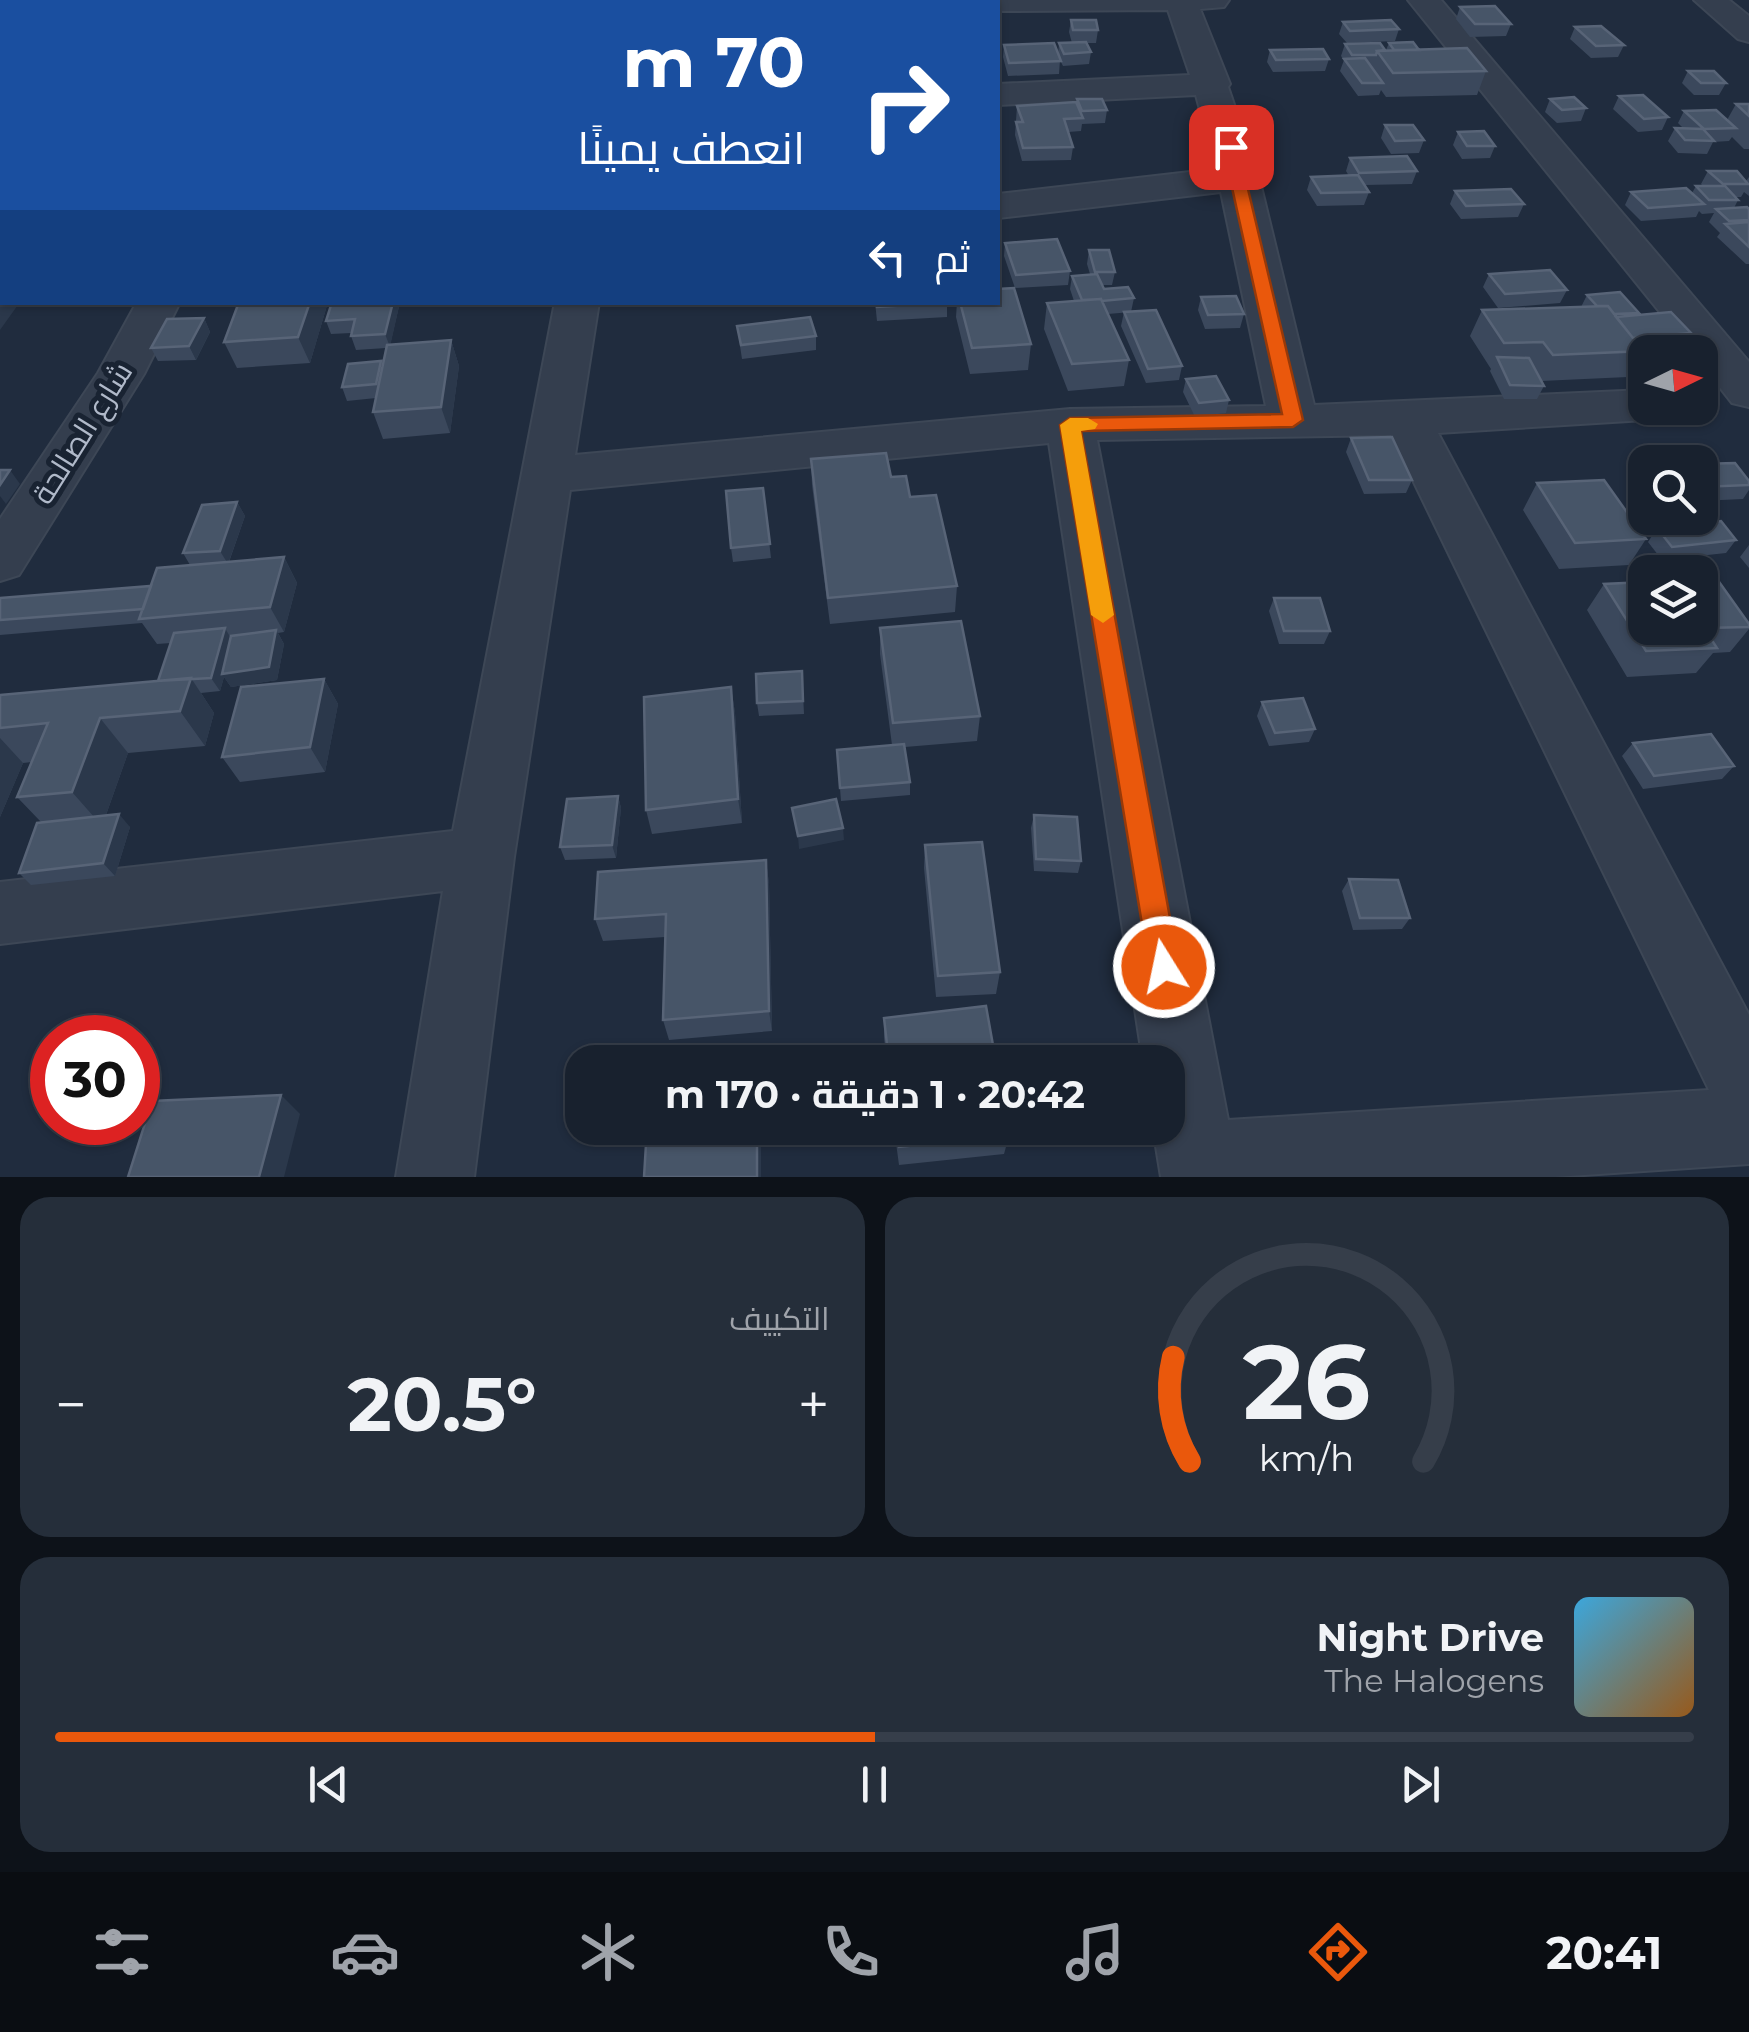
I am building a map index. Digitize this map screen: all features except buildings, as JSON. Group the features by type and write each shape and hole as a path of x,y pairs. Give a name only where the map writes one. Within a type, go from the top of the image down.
{"street":[{"path":"1181,0 1213,84 1240,178 1293,420"},
{"path":"1000,2 1213,0"},
{"path":"1424,0 1749,395"},
{"path":"1710,0 1749,32"},
{"path":"1000,94 1213,84"},
{"path":"1000,206 1240,178"},
{"name":"شارع الصالحة","path":"0,561 122,374 157,305"},
{"path":"434,1177 481,857 576,305"},
{"path":"1718,399 1749,395"},
{"path":"546,475 1070,425 1407,419 1628,406"},
{"path":"1407,419 1749,1092"},
{"path":"1070,425 1199,1169 1749,1126"},
{"path":"0,914 481,857"}],"slow traffic":[{"path":"1088,424 1070,425 1103,615"}],"route":[{"path":"1164,967 1070,425 1293,420 1231,147"}]}
